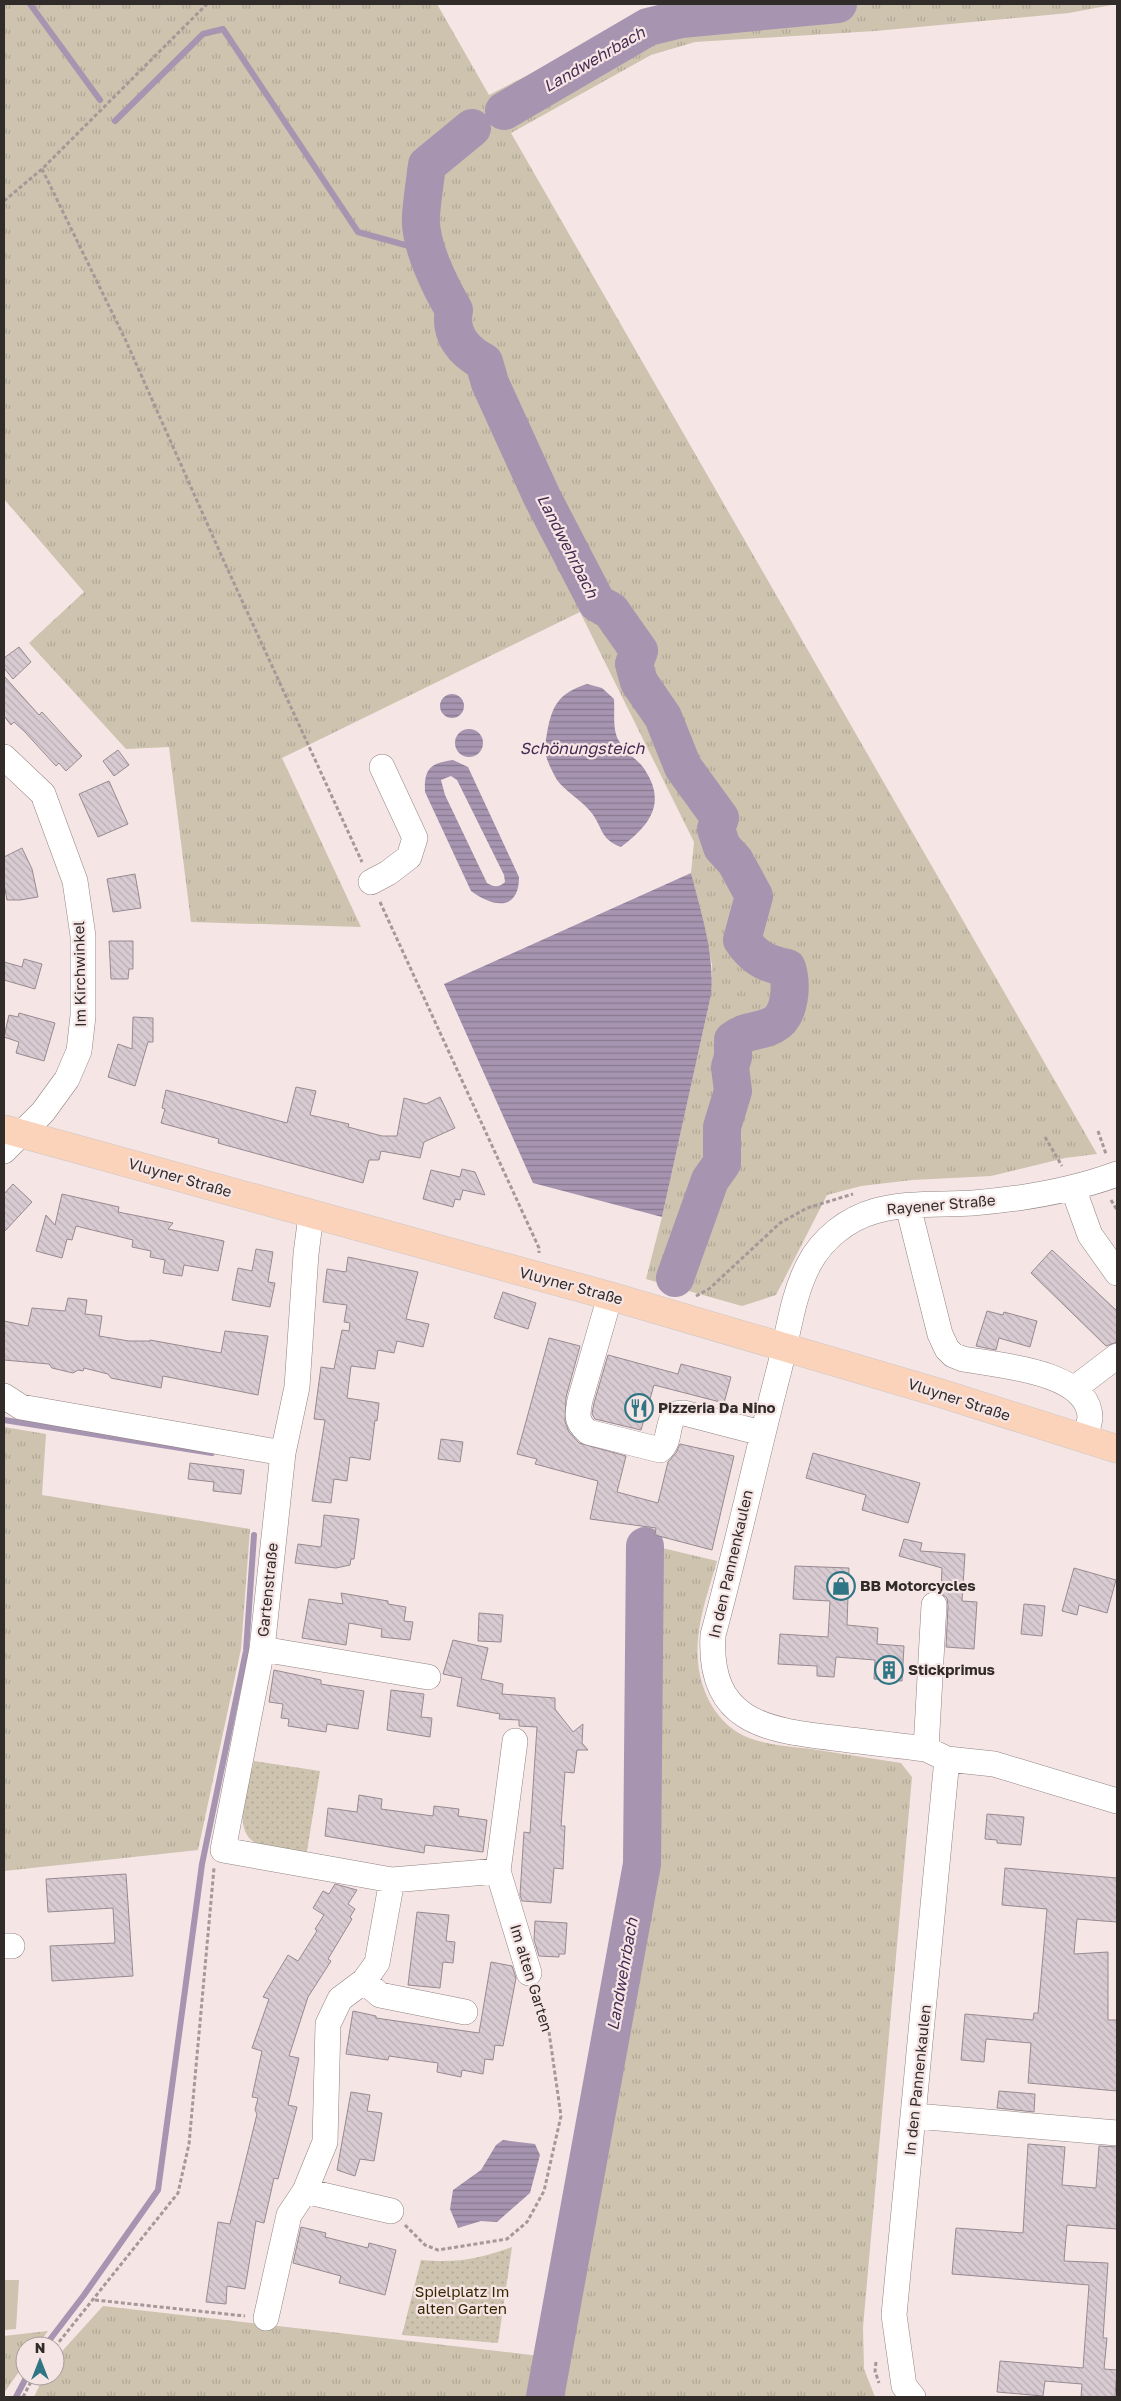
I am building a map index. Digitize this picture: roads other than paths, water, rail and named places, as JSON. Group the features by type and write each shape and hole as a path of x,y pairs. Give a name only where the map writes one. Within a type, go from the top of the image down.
{"main road":[{"name":"Vluyner Straße","path":"9,1138 311,1214 610,1296 940,1393 1117,1449"}],"street":[{"name":"Im Kirchwinkel","path":"4,757 43,794 75,881 83,936 83,1016 80,1051 67,1079 43,1112 9,1138"},
{"path":"371,882 388,873 409,857 415,838 382,767"},
{"name":"Rayener Straße","path":"784,1348 803,1277 809,1264 825,1242 848,1223 875,1211 908,1206 1006,1200 1073,1188 1117,1174"},
{"path":"1073,1188 1090,1236 1117,1273"},
{"path":"908,1206 936,1318 947,1349 953,1356 1057,1378 1075,1388 1087,1404 1090,1417 1085,1440"},
{"name":"Gartenstraße","path":"311,1214 306,1254 297,1387 284,1453 262,1649 428,1677"},
{"path":"610,1296 577,1413 580,1426 588,1432 660,1450 665,1446 671,1418 675,1414 684,1413 761,1433"},
{"name":"In den Pannenkaulen","path":"784,1348 761,1433 757,1491 713,1635 712,1658 720,1686 730,1702 760,1724 785,1732 994,1764 1117,1801"},
{"path":"1075,1388 1117,1356"},
{"path":"4,1396 21,1407 284,1453"},
{"path":"934,1605 937,1754"},
{"path":"262,1649 223,1850 392,1880 498,1871"},
{"name":"Im alten Garten","path":"515,1741 498,1871 530,1973"},
{"name":"In den Pannenkaulen","path":"913,2397 904,2386 894,2314 915,2116 937,1754"},
{"path":"266,2318 289,2215 305,2191 325,2142 328,2024 340,1999 364,1981 377,1963 392,1880"},
{"path":"364,1981 380,1995 465,2012"},
{"path":"915,2116 1117,2133"},
{"path":"305,2191 391,2211"}],"water":[{"name":"Schönungsteich","path":"587,684 602,688 614,699 617,737 625,749 645,770 654,793 652,813 647,822 640,831 621,847 605,836 590,811 560,784 546,756 547,733 554,708 563,696"},
{"path":"452,694 457,695 463,701 463,711 457,717 452,718 447,717 441,711 440,706 441,701 447,695"},
{"path":"469,729 479,733 483,743 479,753 469,757 459,753 455,743 459,733"},
{"path":"453,760 468,767 519,877 518,888 509,901 495,903 471,891 425,792 427,773 430,768 439,763","holes":["451,776 457,780 504,875 505,882 498,886 487,883 445,795 441,780"]},
{"path":"691,873 709,949 712,980 711,995 662,1217 533,1183 444,984"},
{"path":"503,2140 535,2144 540,2155 530,2193 497,2222 481,2221 458,2228 450,2209 453,2190 481,2170 496,2145"}],"waterway":[{"path":"30,4 100,100"},
{"name":"Landwehrbach","path":"504,111 648,27 681,19 838,4"},
{"path":"115,121 203,34 223,29 358,232 427,251"},
{"name":"Landwehrbach","path":"472,128 427,165 421,210 423,239 431,264 454,310 453,319 456,334 464,347 476,358 484,362 490,383 542,497 597,603 611,611 639,651 634,664 639,682 663,717 683,767 720,818 716,829 722,847 735,861 754,896 742,940 756,956 787,968 789,975 789,999 779,1021 768,1027 743,1034 733,1040 733,1057 730,1067 733,1091 722,1127 722,1163 710,1180 675,1278"},
{"path":"4,1420 212,1453"},
{"path":"53,2336 158,2190 202,1864 246,1651 254,1535"},
{"name":"Landwehrbach","path":"545,2397 642,1864 645,1546"},
{"path":"16,2397 22,2386"}],"place":[{"name":"Pizzeria Da Nino","path":"639,1408"},
{"name":"BB Motorcycles","path":"841,1586"},
{"name":"Stickprimus","path":"889,1670"}],"park label":[{"name":"Spielplatz Im alten Garten","path":"462,2300"}]}
